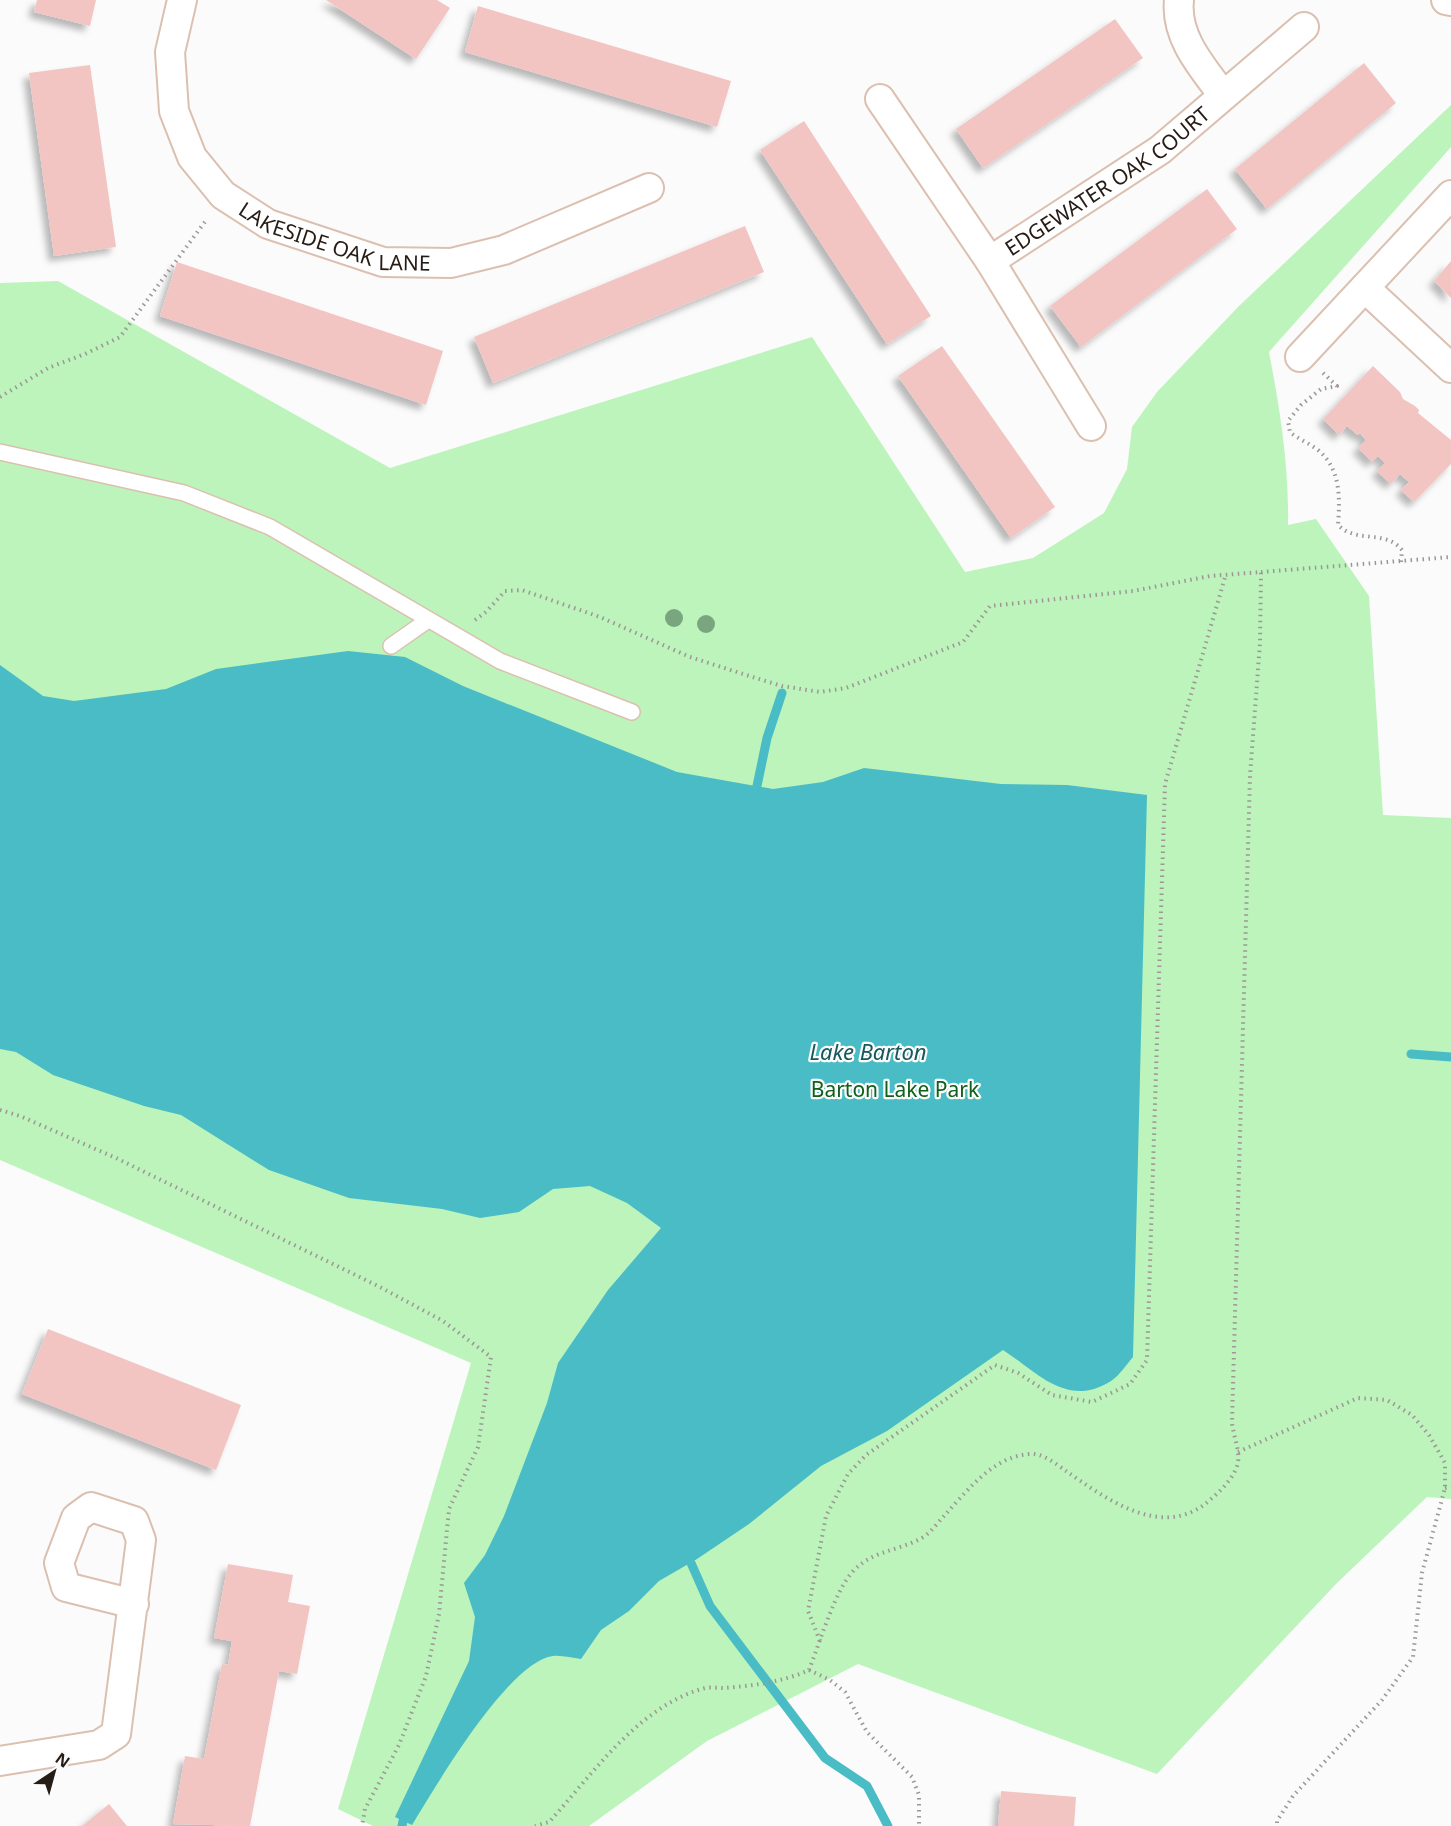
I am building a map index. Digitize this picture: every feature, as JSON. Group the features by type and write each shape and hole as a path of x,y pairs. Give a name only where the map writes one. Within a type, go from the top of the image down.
{"street":[{"name":"LAKESIDE OAK LANE","path":"182,0 170,52 174,111 192,157 226,196 268,224 383,262 451,263 504,250 649,188"},
{"name":"EDGEWATER OAK COURT","path":"1179,0 1177,17 1193,55 1223,95"},
{"path":"1446,0 1451,1"},
{"name":"EDGEWATER OAK COURT","path":"990,261 1160,150 1304,27"},
{"name":"EDGEWATER OAK COURT","path":"880,99 990,261 1091,426"},
{"path":"1301,356 1451,195"},
{"path":"1365,288 1451,368"},
{"path":"0,1761 99,1745 116,1734 134,1604"}],"lane":[{"path":"0,452 184,493 270,526 500,661 632,712"},
{"path":"391,646 428,620"}],"path":[{"path":"0,397 48,368 120,337 226,196"},
{"path":"1301,356 1337,386 1321,389 1301,405 1288,421 1290,432 1317,449 1330,465 1340,488 1338,525 1345,531 1365,538 1384,537 1395,542 1402,550 1401,562"},
{"path":"472,621 486,612 505,591 522,590 600,617 690,657 782,687 820,692 846,688 963,642 990,606 1133,591 1226,574 1451,557"},
{"path":"535,1826 549,1822 633,1730 671,1702 706,1688 723,1688 791,1678 809,1670 845,1582 869,1557 926,1535 972,1486 1010,1457 1032,1453 1047,1458 1108,1499 1137,1512 1163,1518 1198,1509 1216,1495 1238,1466 1238,1452 1233,1442 1232,1422 1250,788 1260,643 1261,572"},
{"path":"820,1642 808,1611 826,1516 848,1474 866,1455 995,1365 1018,1373 1052,1395 1092,1402 1130,1384 1147,1360 1165,784 1226,574"},
{"path":"0,1110 20,1116 116,1158 378,1286 443,1321 491,1357 478,1447 449,1509 439,1614 426,1676 399,1745 365,1809 362,1826"},
{"path":"1238,1452 1358,1398 1387,1400 1412,1415 1429,1435 1445,1463 1445,1488 1422,1573 1413,1658 1382,1700 1293,1796 1277,1821 1277,1826"},
{"path":"1445,1488 1451,1487"},
{"path":"809,1670 830,1680 845,1692 867,1732 912,1777 919,1795 919,1826"}],"green space":[{"name":"Barton Lake Park","path":"1451,105 1451,147 1269,352 1283,438 1288,525 1316,519 1369,596 1383,815 1451,818 1451,1499 1427,1497 1337,1583 1157,1774 858,1664 707,1741 589,1826 373,1826 338,1809 471,1363 0,1160 0,283 58,281 390,468 812,337 965,572 1033,558 1104,513 1127,469 1132,427 1157,392 1238,307"}],"water":[{"name":"Lake Barton","path":"348,651 405,657 463,686 677,772 773,789 823,782 864,768 1001,784 1067,785 1147,795 1133,1357 1111,1381 1095,1389 1080,1391 1053,1384 1003,1350 887,1431 821,1466 749,1524 659,1581 629,1611 601,1630 581,1659 553,1656 535,1663 516,1679 495,1701 475,1728 412,1825 395,1817 469,1661 475,1617 464,1583 485,1555 504,1516 547,1403 558,1363 608,1290 661,1228 627,1203 590,1186 553,1189 519,1212 480,1218 442,1209 349,1198 269,1170 181,1115 144,1106 53,1075 16,1052 0,1049 0,665 43,696 74,701 166,689 216,669"}],"building":[{"path":"37,0 96,0 90,26 34,12"},
{"path":"326,0 437,0 450,8 416,59"},
{"path":"478,6 731,81 717,127 465,52"},
{"path":"1115,19 1143,58 983,168 956,129"},
{"path":"1364,63 1396,103 1267,209 1235,169"},
{"path":"90,65 116,247 54,256 29,73"},
{"path":"804,121 931,316 887,344 760,150"},
{"path":"1207,189 1237,229 1081,347 1050,306"},
{"path":"745,226 764,272 493,383 474,337"},
{"path":"1451,261 1451,298 1434,281"},
{"path":"177,262 443,351 426,405 160,316"},
{"path":"942,346 1055,507 1011,538 898,376"},
{"path":"1373,366 1400,392 1403,399 1415,406 1419,410 1418,413 1451,440 1451,464 1414,502 1401,490 1409,482 1400,474 1391,484 1377,471 1385,463 1378,456 1372,462 1358,448 1366,440 1360,433 1358,435 1347,426 1339,435 1323,419"},
{"path":"48,1329 241,1405 216,1470 22,1394"},
{"path":"228,1564 293,1575 288,1602 310,1606 297,1674 279,1671 250,1826 173,1824 185,1756 204,1759 222,1664 228,1665 232,1641 214,1638"},
{"path":"1001,1791 1076,1797 1074,1826 998,1826"},
{"path":"109,1804 127,1826 82,1826"}],"waterway":[{"path":"757,786 767,738 782,693"},
{"path":"1411,1054 1451,1057"},
{"path":"691,1563 710,1606 825,1758 867,1786 888,1826"},
{"path":"402,1826 403,1821"}]}
